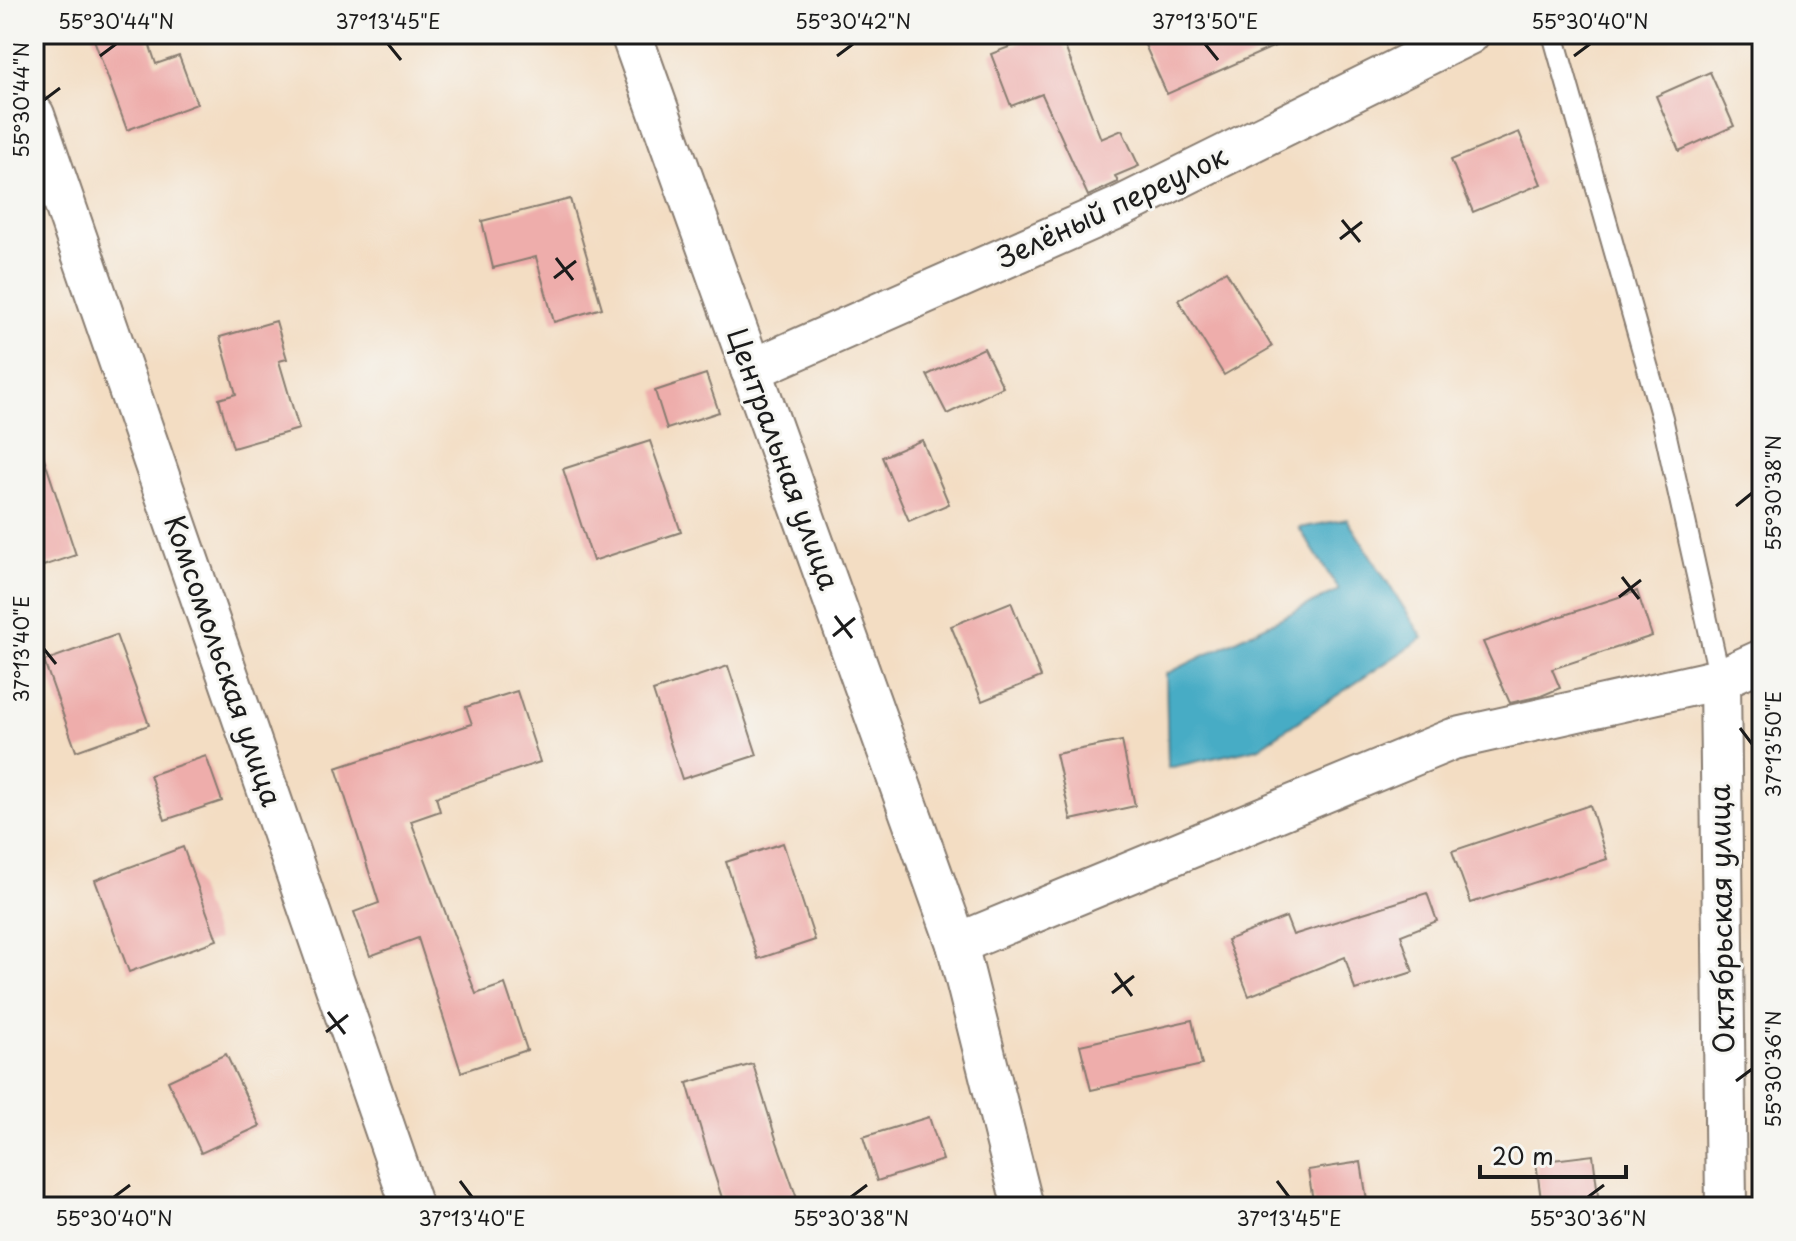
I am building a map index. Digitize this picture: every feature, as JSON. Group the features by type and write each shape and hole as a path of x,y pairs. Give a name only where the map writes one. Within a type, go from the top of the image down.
{"street":[{"name":"Центральная улица","path":"631,34 957,944 1023,1207"},
{"name":"Зелёный переулок","path":"751,370 1120,207 1469,34"},
{"name":"Комсомольская улица","path":"34,115 412,1207"},
{"path":"957,944 1453,739 1720,679 1762,660"},
{"name":"Октябрьская улица","path":"1720,679 1726,1207"}],"lane":[{"path":"1553,34 1662,418 1720,679"}],"water":[{"path":"1347,519 1423,638 1258,748 1168,768 1166,674 1339,590 1299,528"}],"building":[{"path":"92,34 146,34 156,64 179,56 197,104 127,130"},
{"path":"1042,34 1060,34 1101,139 1122,130 1139,166 1115,176 1118,182 1088,196 1042,94 1011,106 991,54"},
{"path":"1140,34 1302,34 1167,94"},
{"path":"1710,72 1734,126 1679,151 1656,96"},
{"path":"1519,132 1541,184 1473,212 1451,160"},
{"path":"570,199 602,308 554,322 536,257 493,268 482,221"},
{"path":"1226,271 1272,347 1224,375 1178,300"},
{"path":"276,321 287,359 279,361 299,429 233,448 219,399 236,394 220,337"},
{"path":"984,348 1003,387 947,414 927,375"},
{"path":"706,374 719,412 667,429 655,391"},
{"path":"922,440 949,504 909,521 882,457"},
{"path":"650,441 681,532 593,561 563,469"},
{"path":"42,452 76,555 34,569 34,453"},
{"path":"1637,591 1652,636 1552,669 1560,688 1510,703 1483,642"},
{"path":"1011,602 1041,677 982,701 951,626"},
{"path":"116,635 149,725 76,751 44,661"},
{"path":"728,666 757,755 682,779 653,691"},
{"path":"517,691 540,762 436,797 440,811 411,821 476,994 505,984 527,1050 461,1072 418,938 370,956 354,912 379,903 336,768 472,724 466,707"},
{"path":"1122,741 1135,806 1071,820 1056,754"},
{"path":"206,756 222,801 165,820 150,775"},
{"path":"1590,805 1607,859 1471,903 1452,851"},
{"path":"783,843 815,940 758,959 726,862"},
{"path":"183,847 217,940 129,972 95,880"},
{"path":"1427,893 1437,921 1401,935 1413,972 1355,990 1345,957 1249,996 1227,940 1286,917 1293,935"},
{"path":"1192,1020 1202,1065 1091,1090 1080,1045"},
{"path":"226,1054 260,1126 201,1153 168,1081"},
{"path":"753,1064 800,1207 725,1207 687,1083"},
{"path":"929,1117 943,1160 877,1181 863,1137"},
{"path":"1593,1155 1599,1204 1542,1207 1536,1162"},
{"path":"1361,1162 1368,1207 1314,1207 1308,1170"}]}
